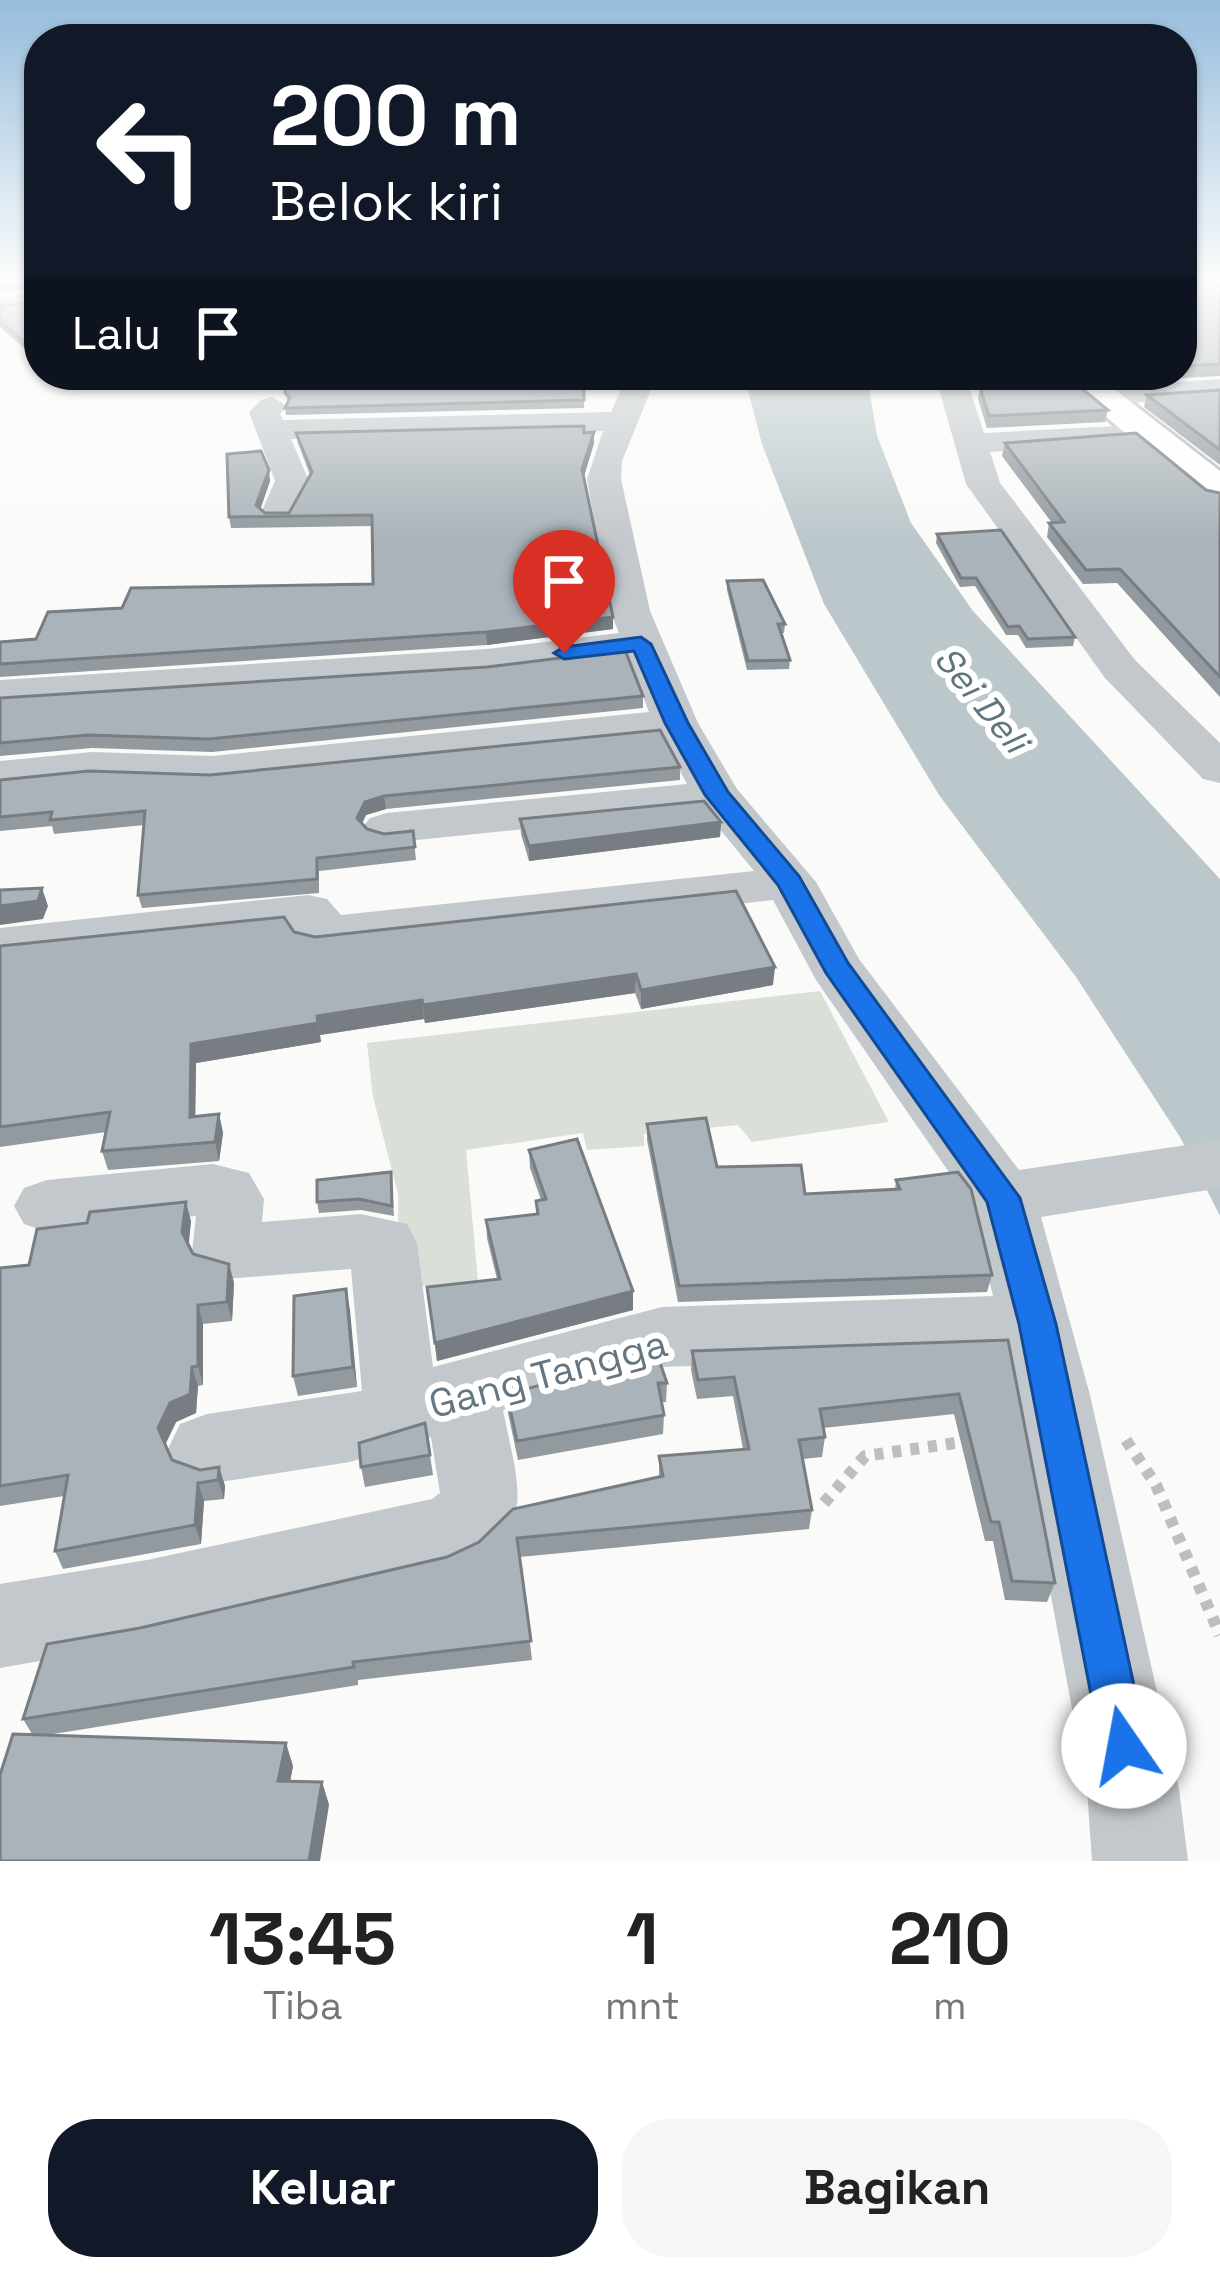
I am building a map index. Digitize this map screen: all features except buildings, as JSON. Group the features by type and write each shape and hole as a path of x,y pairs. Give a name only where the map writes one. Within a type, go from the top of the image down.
{"highway":[{"path":"1093,390 1220,491"}],"street":[{"path":"955,390 983,484 1120,669 1220,770"},
{"path":"269,430 624,392 604,478 630,611 676,723 717,795 790,882 836,967 1024,1194 1037,1324 1133,1789 1140,1861"},
{"path":"279,513 292,481 264,412 271,406 322,399"},
{"path":"971,444 1144,431"},
{"path":"0,693 487,662 641,644"},
{"path":"0,776 92,766 212,770 676,723"},
{"path":"387,828 717,795"},
{"path":"0,944 308,911 315,916 316,934 790,882"},
{"path":"1024,1194 1220,1164"},
{"path":"0,1626 147,1601 449,1534 474,1517 480,1492 432,1402 383,1243 226,1252 231,1199 226,1191 213,1189 47,1206"},
{"name":"Gang Tangga","path":"207,1449 350,1428 662,1337 1037,1324"}],"path":[{"path":"824,1503 865,1456 1057,1415 1127,1441 1156,1486 1220,1635"}],"shaded area":[{"path":"820,991 889,1122 752,1142 738,1125 644,1134 644,1146 587,1150 583,1133 466,1150 478,1281 399,1288 398,1194 373,1097 367,1043"}],"water":[{"name":"Sei Deli","path":"748,390 869,390 877,436 911,523 973,611 1220,879 1220,1216 1180,1137 1076,977 939,795 824,604 762,444"}],"route":[{"path":"564,653 641,644 676,723 717,795 790,882 836,967 1003,1198 1053,1395 1124,1746"}]}
